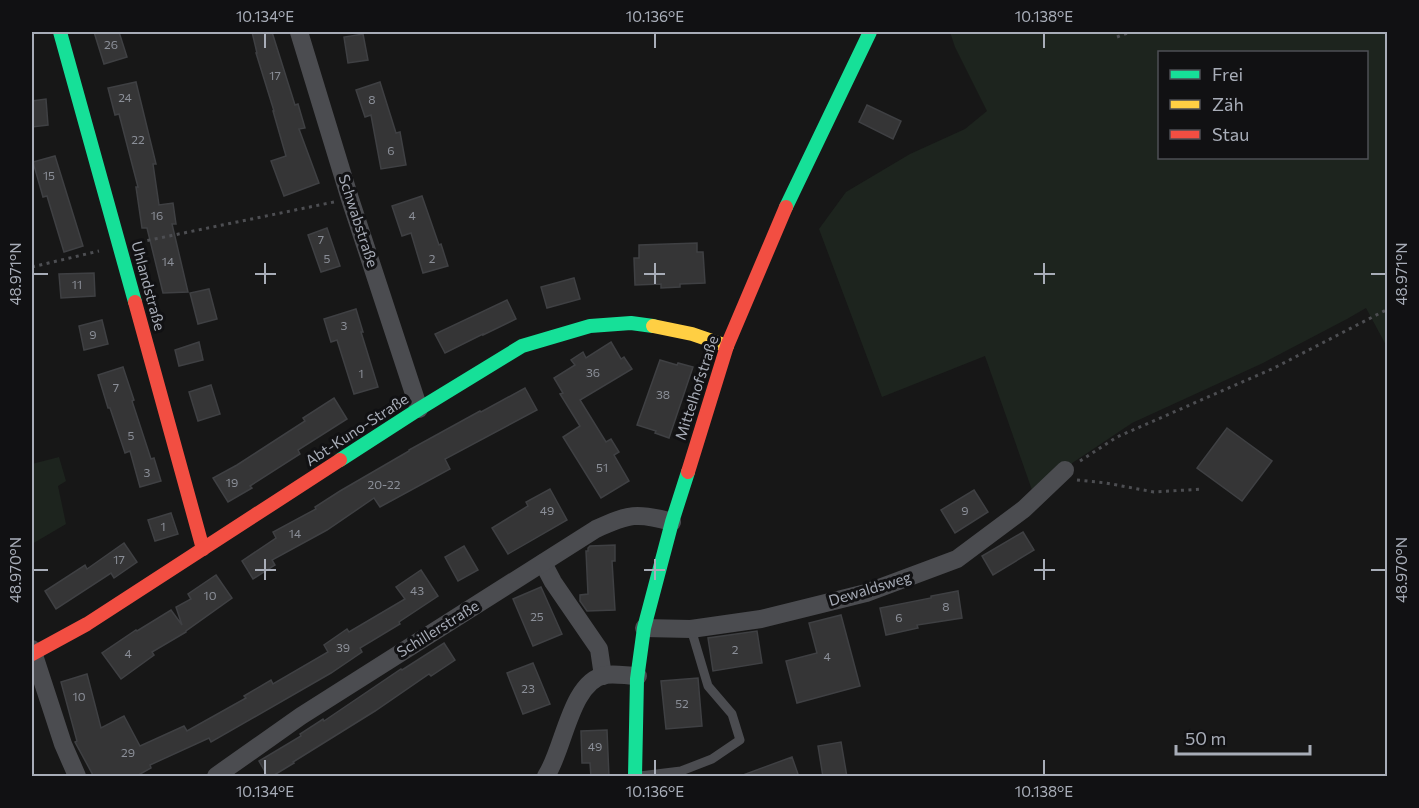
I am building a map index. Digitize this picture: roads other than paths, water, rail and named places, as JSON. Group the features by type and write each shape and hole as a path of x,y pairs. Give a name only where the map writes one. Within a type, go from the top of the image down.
{"street":[{"name":"Uhlandstraße","path":"60,32 203,549"},
{"name":"Schwabstraße","path":"299,32 350,199 419,409"},
{"name":"Mittelhofstraße","path":"635,777 638,676 644,628 672,522 727,346 783,212 870,32"},
{"name":"Abt-Kuno-Straße","path":"32,652 87,624 419,409 522,346 590,326 631,323 664,327 727,346"},
{"name":"Dewaldsweg","path":"644,628 691,629 761,619 866,593 957,560 1024,510 1061,475"},
{"name":"Schillerstraße","path":"216,777 301,716 596,529 619,519 640,515 672,522"},
{"path":"543,563 599,649 603,676"},
{"path":"32,652 63,744 77,777"},
{"path":"546,777 553,766 572,712 583,690 593,679 603,676 638,676"}],"lane":[{"path":"640,777 681,771 712,759 740,740 732,714 708,686 691,629"}]}
